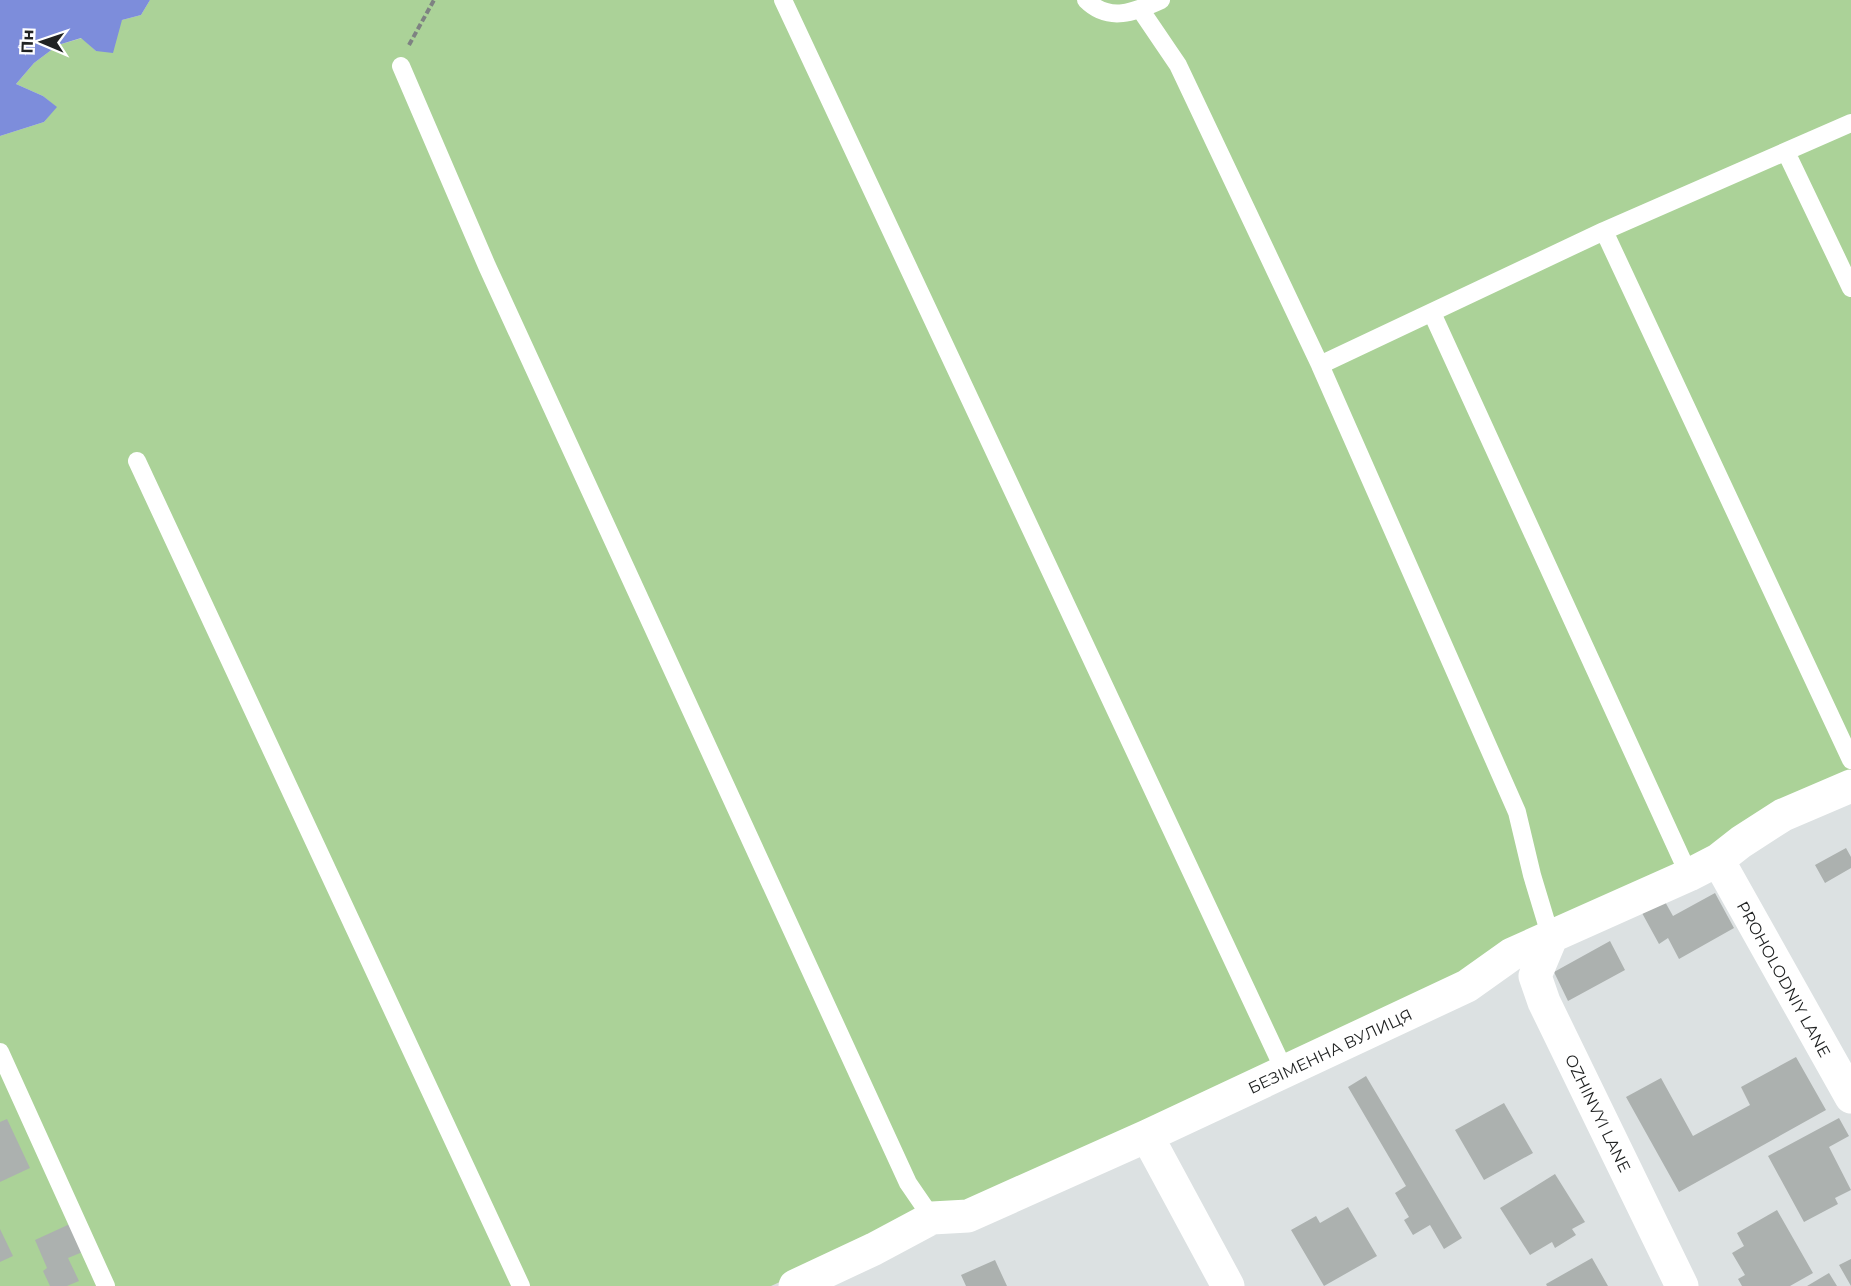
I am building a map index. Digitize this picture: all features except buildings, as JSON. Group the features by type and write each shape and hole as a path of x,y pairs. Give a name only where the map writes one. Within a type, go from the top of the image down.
{"street":[{"name":"БЕЗІМЕННА ВУЛИЦЯ","path":"795,1286 874,1249 932,1218 968,1216 1148,1136 1467,986 1512,954 1689,875 1718,860 1741,842 1784,815 1851,786"},
{"name":"PROHOLODNIY LANE","path":"1718,860 1851,1097"},
{"name":"OZHINVYI LANE","path":"1551,938 1535,976 1544,1002 1682,1286"},
{"path":"1467,986 1523,988 1544,1002"},
{"path":"1148,1136 1228,1286"}],"lane":[{"path":"783,0 1285,1072"},
{"path":"1086,0 1094,8 1116,15 1140,9 1161,0"},
{"path":"1140,9 1178,65 1320,365 1518,812 1532,875 1551,938"},
{"path":"401,66 487,266 903,1172 932,1218"},
{"path":"1320,365 1604,231 1851,123"},
{"path":"1786,152 1851,288"},
{"path":"1604,231 1851,760"},
{"path":"1432,313 1689,875"},
{"path":"137,461 521,1286"},
{"path":"0,1052 105,1286"}],"path":[{"path":"401,66 411,40 434,0"}],"green space":[{"path":"150,0 1851,0 1851,779 1712,854 963,1209 942,1208 771,1286 0,1286 0,136 44,122 56,107 43,96 16,84 34,63 58,45 82,38 96,51 122,20 141,15"}],"water":[{"path":"0,0 150,0 141,15 122,20 113,53 96,51 81,38 58,45 34,63 16,84 43,96 57,107 44,122 0,136"}]}
